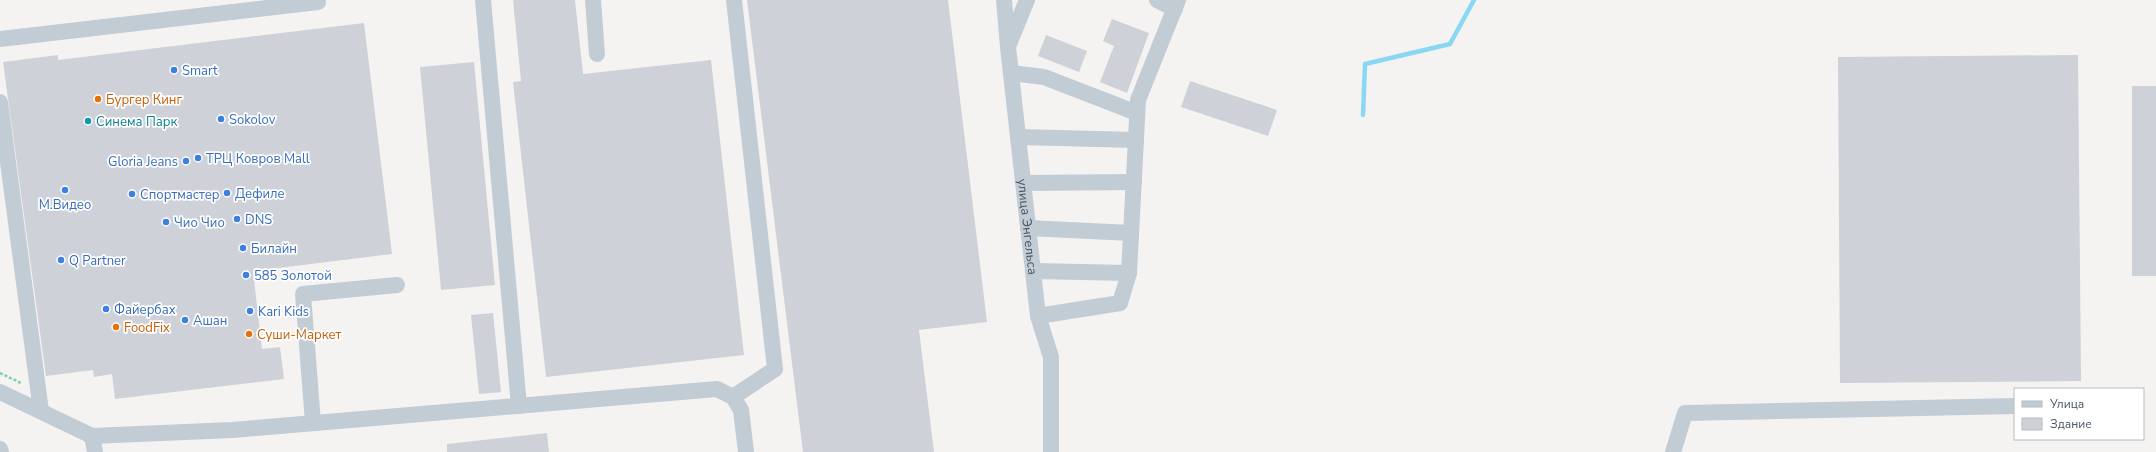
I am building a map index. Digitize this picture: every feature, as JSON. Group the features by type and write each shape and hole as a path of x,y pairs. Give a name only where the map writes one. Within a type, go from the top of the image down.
{"street":[{"path":"483,0 519,406"},
{"path":"593,0 597,54"},
{"path":"733,397 775,369 734,0"},
{"name":"улица Энгельса","path":"1004,0 1010,73 1038,316 1051,357 1051,452"},
{"path":"1008,47 1027,0"},
{"path":"1038,316 1120,303 1129,274 1138,100 1176,4 1157,0"},
{"path":"0,39 318,2"},
{"path":"1010,73 1044,77 1137,113"},
{"path":"0,102 41,412"},
{"path":"1018,137 1136,140"},
{"path":"1023,183 1134,182"},
{"path":"1028,228 1131,233"},
{"path":"1033,271 1129,274"},
{"path":"313,423 303,294 397,285"},
{"path":"0,392 41,412 93,444 232,430 717,389 733,397 741,410 746,452"},
{"path":"1673,452 1685,413 2014,406"}],"building":[{"path":"513,0 575,0 583,74 711,60 744,355 546,377 513,82 521,81"},
{"path":"747,0 948,0 987,322 919,330 934,452 803,452"},
{"path":"1112,19 1149,33 1127,93 1100,82 1114,46 1103,41"},
{"name":"ТРЦ Ковров Mall","path":"364,23 392,254 253,271 262,349 280,347 284,379 115,399 112,374 94,377 93,370 46,376 3,62 58,55 58,60"},
{"path":"1046,35 1087,51 1079,72 1038,56"},
{"path":"2078,55 2081,381 1840,383 1838,57"},
{"path":"474,62 495,285 441,290 420,67"},
{"path":"1190,81 1277,110 1268,136 1181,107"},
{"path":"2132,86 2156,86 2156,276 2132,276"},
{"path":"493,313 501,392 479,394 471,315"},
{"path":"547,433 549,452 447,452 447,444"}],"waterway":[{"path":"1363,115 1365,64 1450,44 1474,0"}],"place":[{"name":"Smart","path":"174,70"},
{"name":"Бургер Кинг","path":"98,99"},
{"name":"Sokolov","path":"221,119"},
{"name":"Синема Парк","path":"88,121"},
{"name":"ТРЦ Ковров Mall","path":"198,158"},
{"name":"Gloria Jeans","path":"186,161"},
{"name":"М.Видео","path":"65,190"},
{"name":"Дефиле","path":"227,193"},
{"name":"Спортмастер","path":"132,194"},
{"name":"DNS","path":"237,219"},
{"name":"Чио Чио","path":"166,222"},
{"name":"Билайн","path":"243,248"},
{"name":"Q Partner","path":"61,260"},
{"name":"585 Золотой","path":"246,275"},
{"name":"Файербах","path":"106,309"},
{"name":"Kari Kids","path":"250,311"},
{"name":"Ашан","path":"185,320"},
{"name":"FoodFix","path":"116,327"},
{"name":"Суши-Маркет","path":"249,334"}]}
